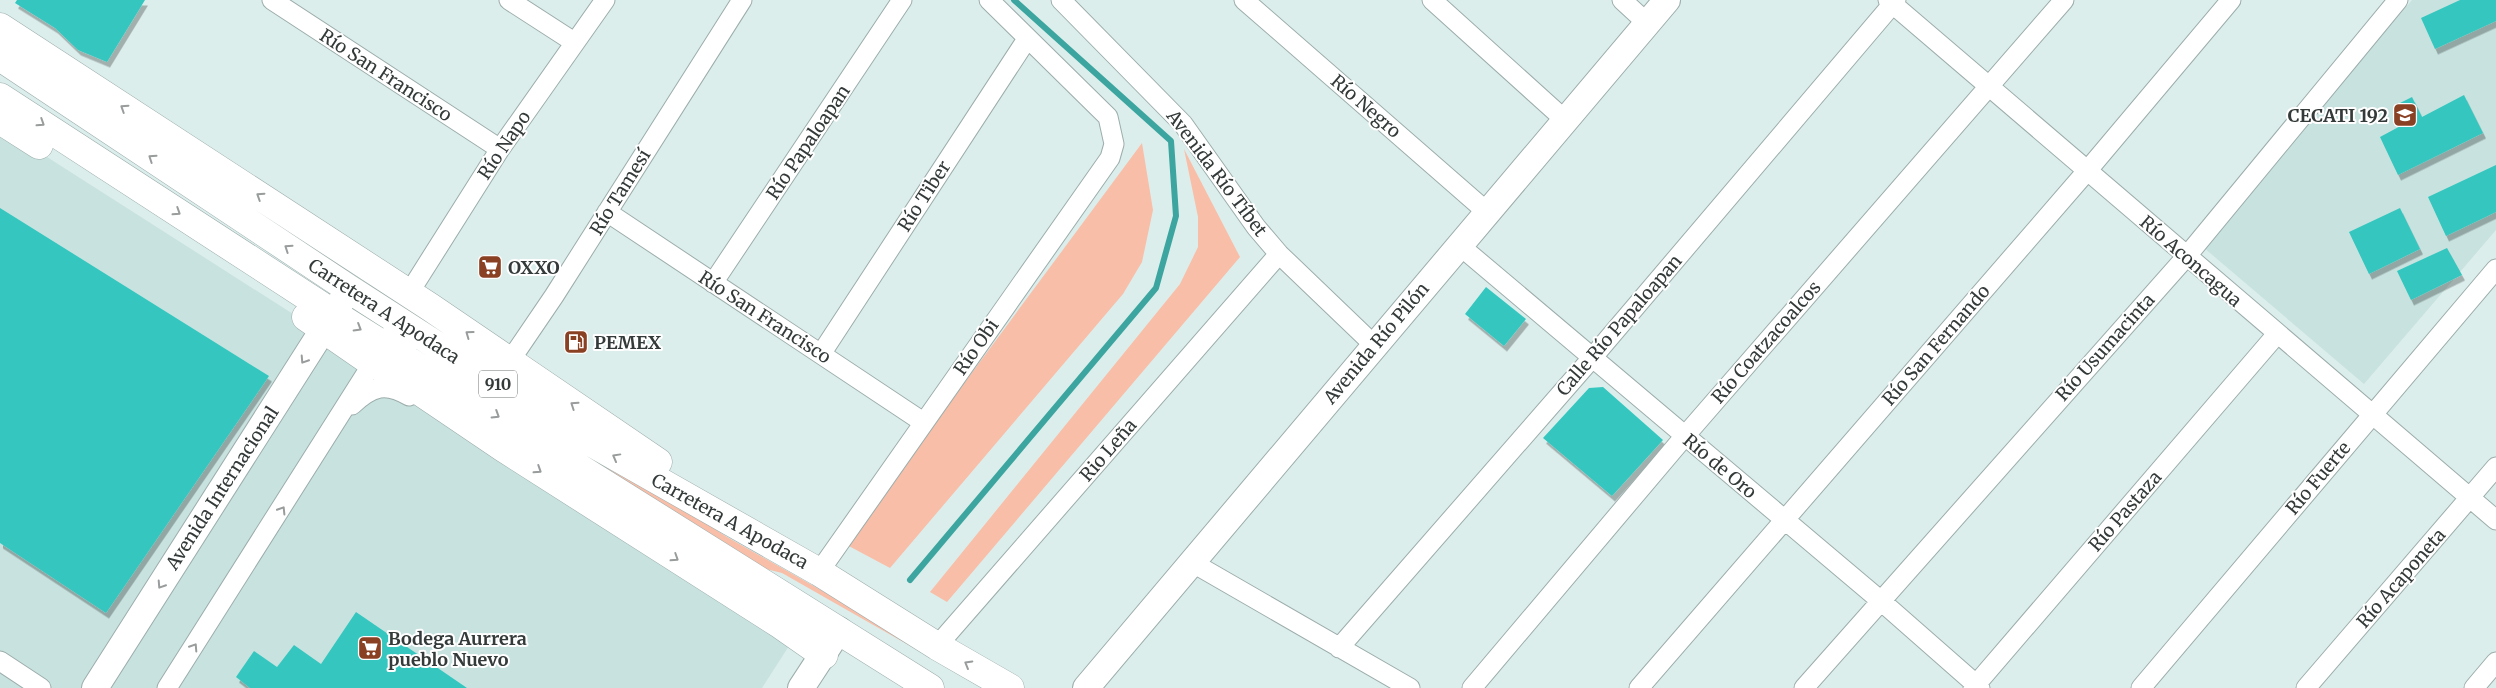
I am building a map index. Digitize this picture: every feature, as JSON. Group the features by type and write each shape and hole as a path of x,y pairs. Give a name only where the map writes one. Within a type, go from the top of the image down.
{"main road":[{"name":"Avenida Río Pilón","path":"1086,688 1193,563 1458,245 1667,0"},
{"path":"0,27 409,293 502,372"},
{"name":"Carretera A Apodaca","path":"0,56 349,289 406,324 502,372 685,481 725,518 819,572 937,646 1010,688"},
{"name":"Carretera A Apodaca","path":"0,97 329,322 839,630 930,688"},
{"path":"0,120 329,322"},
{"name":"Avenida Internacional","path":"95,688 349,289"},
{"path":"406,324 389,359 425,395 502,447 781,625 824,655"},
{"path":"801,688 839,630"}],"street":[{"name":"Río San Francisco","path":"272,0 500,149"},
{"path":"509,0 574,42"},
{"name":"Río Napo","path":"409,293 500,149 604,0"},
{"name":"Río Papaloapan","path":"713,283 902,0"},
{"path":"989,0 1027,39"},
{"name":"Avenida Río Tíbet","path":"1061,0 1183,124 1256,227 1280,254 1374,345"},
{"name":"Río Negro","path":"1244,0 1487,212"},
{"path":"1432,0 1566,120"},
{"path":"1622,0 1647,23"},
{"name":"Río Coatzacoalcos","path":"1472,688 1684,437 2064,0"},
{"name":"Río San Fernando","path":"1639,688 2087,170 2231,0"},
{"name":"Río Usumacinta","path":"1804,688 2186,257 2398,0"},
{"name":"Río Tamesí","path":"502,372 607,212 740,1"},
{"name":"Río Aconcagua","path":"1892,1 2186,257 2496,520"},
{"name":"Calle Río Papaloapan","path":"1339,648 1592,358 1892,1"},
{"name":"Río Obi","path":"819,572 1110,158 1114,144 1108,117 1027,39"},
{"name":"Río Tiber","path":"821,354 1027,39"},
{"name":"Río San Francisco","path":"607,212 923,422"},
{"name":"Río de Oro","path":"1458,245 1881,601 1976,687"},
{"name":"Rio Leña","path":"937,646 1280,254"},
{"name":"Río Fuerte","path":"2140,688 2496,269"},
{"name":"Río Pastaza","path":"1976,687 2277,334"},
{"path":"167,688 341,416 389,359"},
{"path":"341,416 356,401 372,391 386,386 397,389 411,398 425,395"},
{"name":"Río Acaponeta","path":"2306,688 2496,467"},
{"path":"1193,563 1410,688"},
{"path":"0,661 41,688"},
{"path":"2474,688 2496,662"}],"shaded area":[{"name":"CECATI 192","path":"2412,0 2496,0 2496,230 2364,384 2203,247"},
{"path":"0,127 796,635 762,688 0,688"},
{"path":"1142,143 1153,210 1142,262 1123,294 890,568 845,544"},
{"path":"1184,149 1240,257 947,602 930,592 1180,284 1198,247 1198,217"},
{"path":"425,354 568,434 727,537 994,688 984,688 782,573 758,567 425,357"}],"building":[{"path":"17,0 145,0 107,62 78,50 55,28 15,3"},
{"path":"2460,0 2496,0 2496,21 2435,49 2421,18"},
{"path":"2464,95 2483,133 2398,175 2380,137 2406,123 2394,106 2412,97 2422,117"},
{"path":"2496,165 2496,212 2446,236 2428,197"},
{"path":"0,208 269,376 106,613 0,543"},
{"path":"2400,208 2420,249 2369,274 2349,232"},
{"path":"2447,248 2462,275 2411,300 2397,271"},
{"path":"1486,287 1526,319 1504,346 1465,314"},
{"path":"1603,387 1663,440 1612,496 1543,438 1589,388"},
{"name":"Bodega Aurrera pueblo Nuevo","path":"356,612 467,688 250,688 236,677 254,651 277,667 294,645 321,664"}],"waterway":[{"path":"910,580 1156,288 1176,216 1171,141 1014,0"}],"place":[{"name":"CECATI 192","path":"2405,115"},
{"name":"OXXO","path":"490,267"},
{"name":"PEMEX","path":"576,342"},
{"name":"Bodega Aurrera pueblo Nuevo","path":"370,648"}]}
